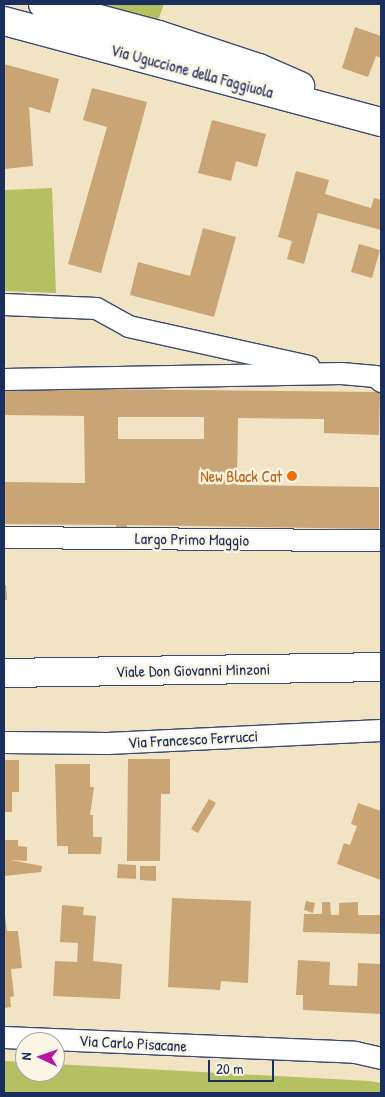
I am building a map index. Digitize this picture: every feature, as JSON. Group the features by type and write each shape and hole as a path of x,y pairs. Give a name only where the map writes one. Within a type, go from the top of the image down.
{"street":[{"name":"Via Uguccione della Faggiuola","path":"43,4 159,35 259,68 381,122"},
{"name":"Via Uguccione della Faggiuola","path":"4,21 381,122"},
{"path":"4,304 96,308 128,326 341,373"},
{"path":"4,379 341,373 375,376 381,381"},
{"name":"Largo Primo Maggio","path":"4,537 381,540"},
{"name":"Viale Don Giovanni Minzoni","path":"4,673 381,667"},
{"name":"Via Francesco Ferrucci","path":"4,742 108,743 381,730"},
{"name":"Via Carlo Pisacane","path":"4,1036 355,1052 381,1058"}],"green space":[{"path":"101,4 164,4 157,23 104,8"},
{"path":"52,188 56,293 4,291 4,190"},
{"path":"4,1061 15,1062 15,1082 65,1082 65,1065 381,1083 381,1093 4,1093"}],"building":[{"path":"355,27 381,36 381,58 376,56 368,77 342,68"},
{"path":"4,64 59,79 50,113 29,107 33,166 4,169"},
{"path":"92,88 147,102 101,273 68,264 107,127 83,120"},
{"path":"212,120 266,134 257,167 236,161 231,181 198,173"},
{"path":"296,171 329,180 325,194 371,208 374,198 381,200 381,230 318,213 304,264 287,259 292,241 278,237"},
{"path":"203,228 236,237 214,317 130,295 138,262 190,276"},
{"path":"359,244 380,250 372,278 351,272"},
{"path":"4,388 380,392 379,435 324,433 324,419 238,418 237,485 379,487 379,529 127,525 126,535 116,534 116,525 4,524 4,482 85,483 84,416 4,415","holes":["118,417 204,417 204,439 118,439"]},
{"path":"4,585 6,585 7,600 4,600"},
{"path":"128,759 170,759 170,794 161,794 160,861 127,861"},
{"path":"4,760 19,760 19,792 12,792 12,812 4,812"},
{"path":"55,764 90,764 90,787 94,787 90,815 93,815 93,837 102,837 101,854 68,854 68,846 57,846"},
{"path":"209,799 216,803 198,833 191,829"},
{"path":"358,803 381,811 381,880 337,864 344,843 350,845 357,826 351,824"},
{"path":"4,840 18,840 18,846 27,847 27,861 10,860 42,866 41,872 4,876"},
{"path":"118,864 136,865 136,879 117,878"},
{"path":"140,866 156,866 156,881 140,880"},
{"path":"172,898 251,901 248,983 221,981 220,990 168,987"},
{"path":"306,901 315,903 313,913 304,910"},
{"path":"322,902 330,902 331,915 339,915 339,903 358,902 358,915 381,915 381,934 303,932 304,914 322,914"},
{"path":"62,905 84,907 83,915 96,916 93,961 122,964 120,999 53,996 55,961 77,962 78,943 60,942"},
{"path":"4,907 7,931 18,931 22,968 11,969 14,996 10,997 11,1007 4,1008"},
{"path":"298,960 330,962 329,985 357,986 358,963 381,964 381,1014 303,1010 303,995 296,995"}],"place":[{"name":"New Black Cat","path":"292,476"}]}
